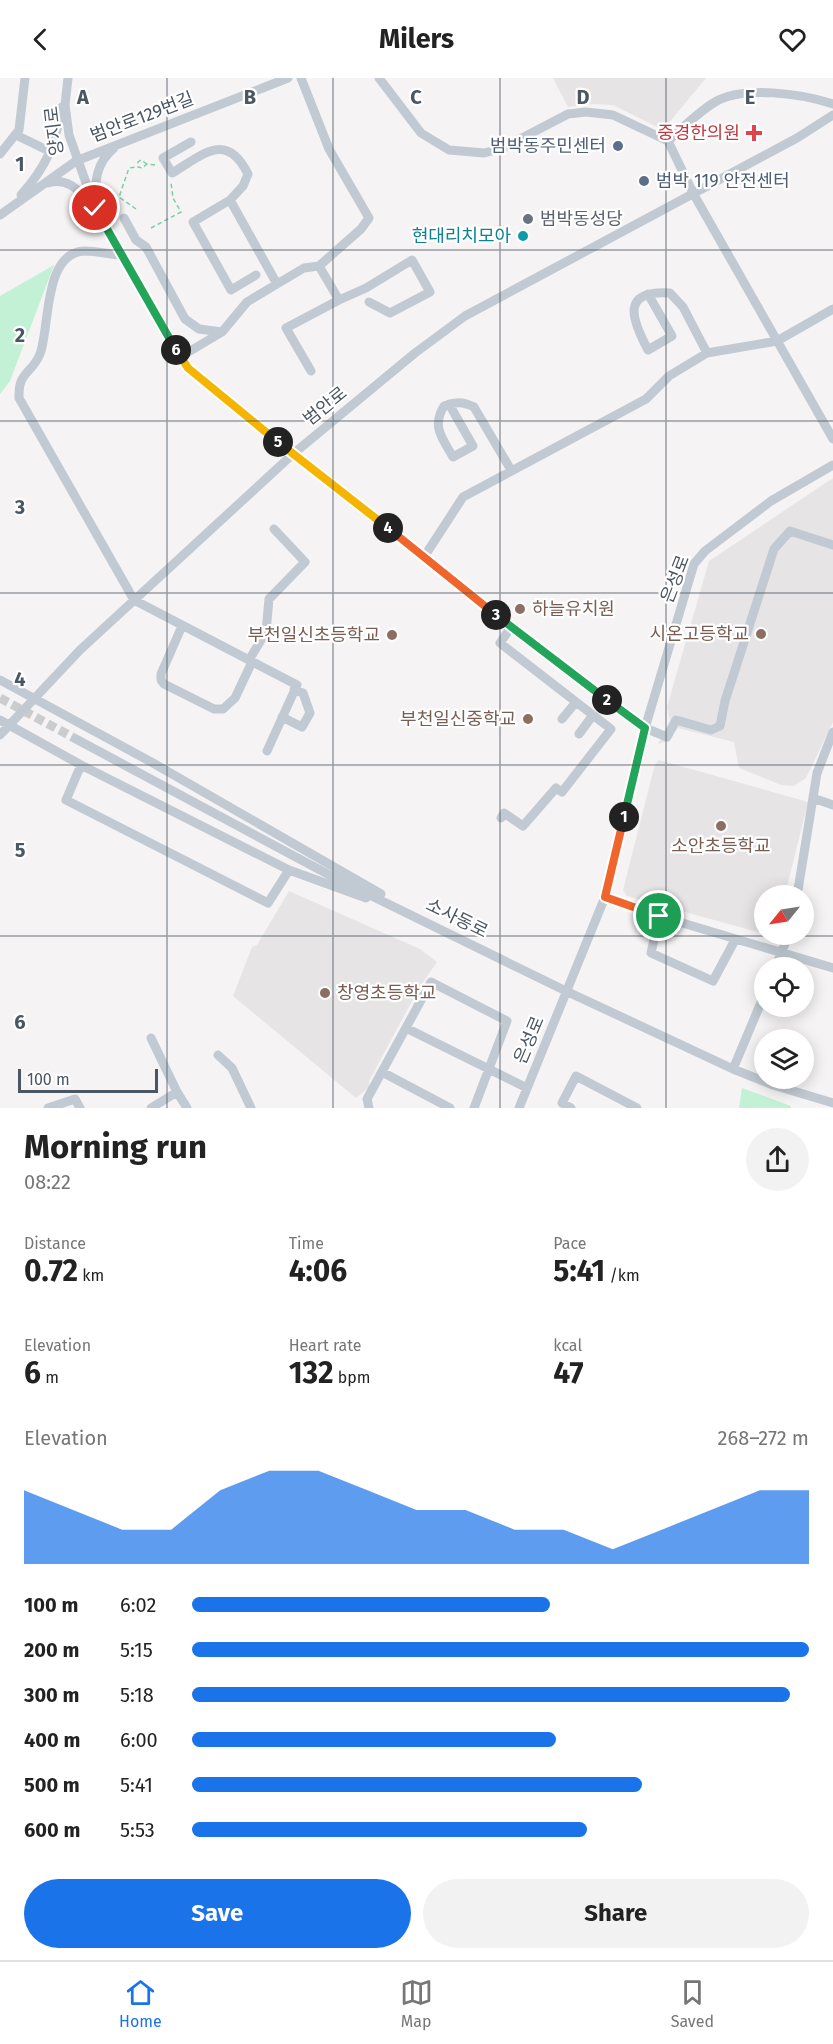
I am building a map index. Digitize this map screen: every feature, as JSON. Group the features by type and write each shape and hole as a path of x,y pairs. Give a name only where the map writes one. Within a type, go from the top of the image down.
{"street":[{"path":"0,154 16,135 23,113 25,78"},
{"path":"4,212 38,175 51,153 68,78"},
{"name":"양지로","path":"4,212 76,161 69,135 65,105 68,78"},
{"name":"범안로129번길","path":"76,161 288,78"},
{"path":"180,357 222,332 247,302 304,268 319,266 361,229 369,218 329,149 301,78"},
{"path":"378,78 422,133 449,150 484,153 503,148 568,114 586,112 613,115 668,141 693,193 833,439"},
{"path":"668,141 715,102 729,96 760,93 833,104"},
{"name":"범안로","path":"0,735 80,650 292,454 415,353 465,316 797,138 833,115"},
{"path":"16,135 51,153"},
{"path":"191,142 163,158 172,173 216,148 227,149 240,158 248,174 243,186 230,200 193,222 231,290 256,275"},
{"path":"95,208 96,176 100,162 119,143"},
{"path":"76,161 95,208 188,368 292,454 511,627 645,728 667,737 676,720 711,730 720,726 725,701 774,549 790,531 833,545"},
{"path":"41,186 56,181 68,182 95,208"},
{"path":"230,200 277,284"},
{"path":"124,218 136,240 146,247 185,319 199,329 222,332"},
{"path":"121,255 81,251 66,259 53,279 40,355 18,383 19,398 134,600 297,685 267,751"},
{"path":"310,370 286,328 366,288 412,260 430,292 390,313 369,302"},
{"path":"319,266 339,300"},
{"path":"648,294 672,336 648,350 635,325 632,313 637,300 648,294 670,293 683,307 707,353"},
{"path":"424,557 463,496 646,399 669,376 707,353 777,341 833,309"},
{"path":"449,405 472,446 453,458 436,426 444,406 449,405 465,402 474,407 511,470"},
{"name":"은성로","path":"519,1108 605,897 645,728 691,573 698,557 771,501 833,465"},
{"path":"182,626 161,674 161,680 214,709 223,709 235,698 250,661 266,632 269,599 305,562 274,529"},
{"path":"511,627 501,643 611,729 562,792 547,780"},
{"path":"0,680 306,849 422,919"},
{"path":"282,717 302,727 310,713 303,693 294,690"},
{"path":"562,719 576,702"},
{"path":"579,734 593,716"},
{"path":"0,720 81,765 289,870 422,919"},
{"path":"799,885 817,773 833,732"},
{"name":"소사동로","path":"76,739 335,878 568,992 733,1070 772,1085 833,1103"},
{"path":"81,765 66,800 268,903 289,870"},
{"path":"501,818 504,813 523,826 556,788"},
{"path":"813,798 833,805"},
{"path":"605,897 735,940 833,968"},
{"path":"659,916 651,953 713,981 735,940"},
{"path":"780,957 785,945"},
{"path":"366,1099 431,982 507,1021 474,1108"},
{"path":"733,1070 755,1017"},
{"path":"406,1028 527,1088"},
{"path":"151,1038 187,1108"},
{"path":"218,1055 232,1068 251,1108"},
{"path":"381,1072 450,1108"},
{"path":"571,1108 562,1103 576,1076 637,1108"},
{"path":"151,1108 153,1104 177,1092"},
{"path":"48,1108 75,1099 80,1108"}],"path":[{"path":"138,167 138,162 141,160 147,164 157,165"},
{"path":"136,209 119,197 129,168 142,168 147,164"},
{"path":"151,228 181,212 173,198 173,189 168,176 172,173"}],"shaded area":[{"path":"553,78 706,78 663,130 613,105 593,104 568,107"},
{"name":"시온고등학교","path":"833,478 833,722 806,778 794,786 781,785 739,768 734,742 678,728 669,741 658,744 670,720 667,707 709,561"},
{"name":"소안초등학교","path":"659,760 808,802 787,885 754,885 754,931 627,896 623,890 655,764"},
{"name":"창영초등학교","path":"289,891 420,949 437,962 419,988 369,1081 369,1087 356,1098 233,996 252,947 257,945"}],"green space":[{"path":"54,265 10,381 0,394 0,296"},
{"path":"742,1088 791,1106 791,1108 739,1108"}],"tunnel":[{"path":"0,698 76,739"}],"place":[{"name":"중경한의원","path":"754,133"},
{"name":"범박동주민센터","path":"618,146"},
{"name":"범박 119 안전센터","path":"644,181"},
{"name":"범박동성당","path":"528,219"},
{"name":"현대리치모아","path":"523,236"},
{"name":"하늘유치원","path":"520,609"},
{"name":"시온고등학교","path":"761,634"},
{"name":"부천일신초등학교","path":"392,635"},
{"name":"부천일신중학교","path":"528,719"},
{"name":"소안초등학교","path":"721,826"},
{"name":"창영초등학교","path":"325,993"}],"route":[{"path":"95,208 101,222 188,368 292,454 511,627 645,728 605,897 659,916"}]}
